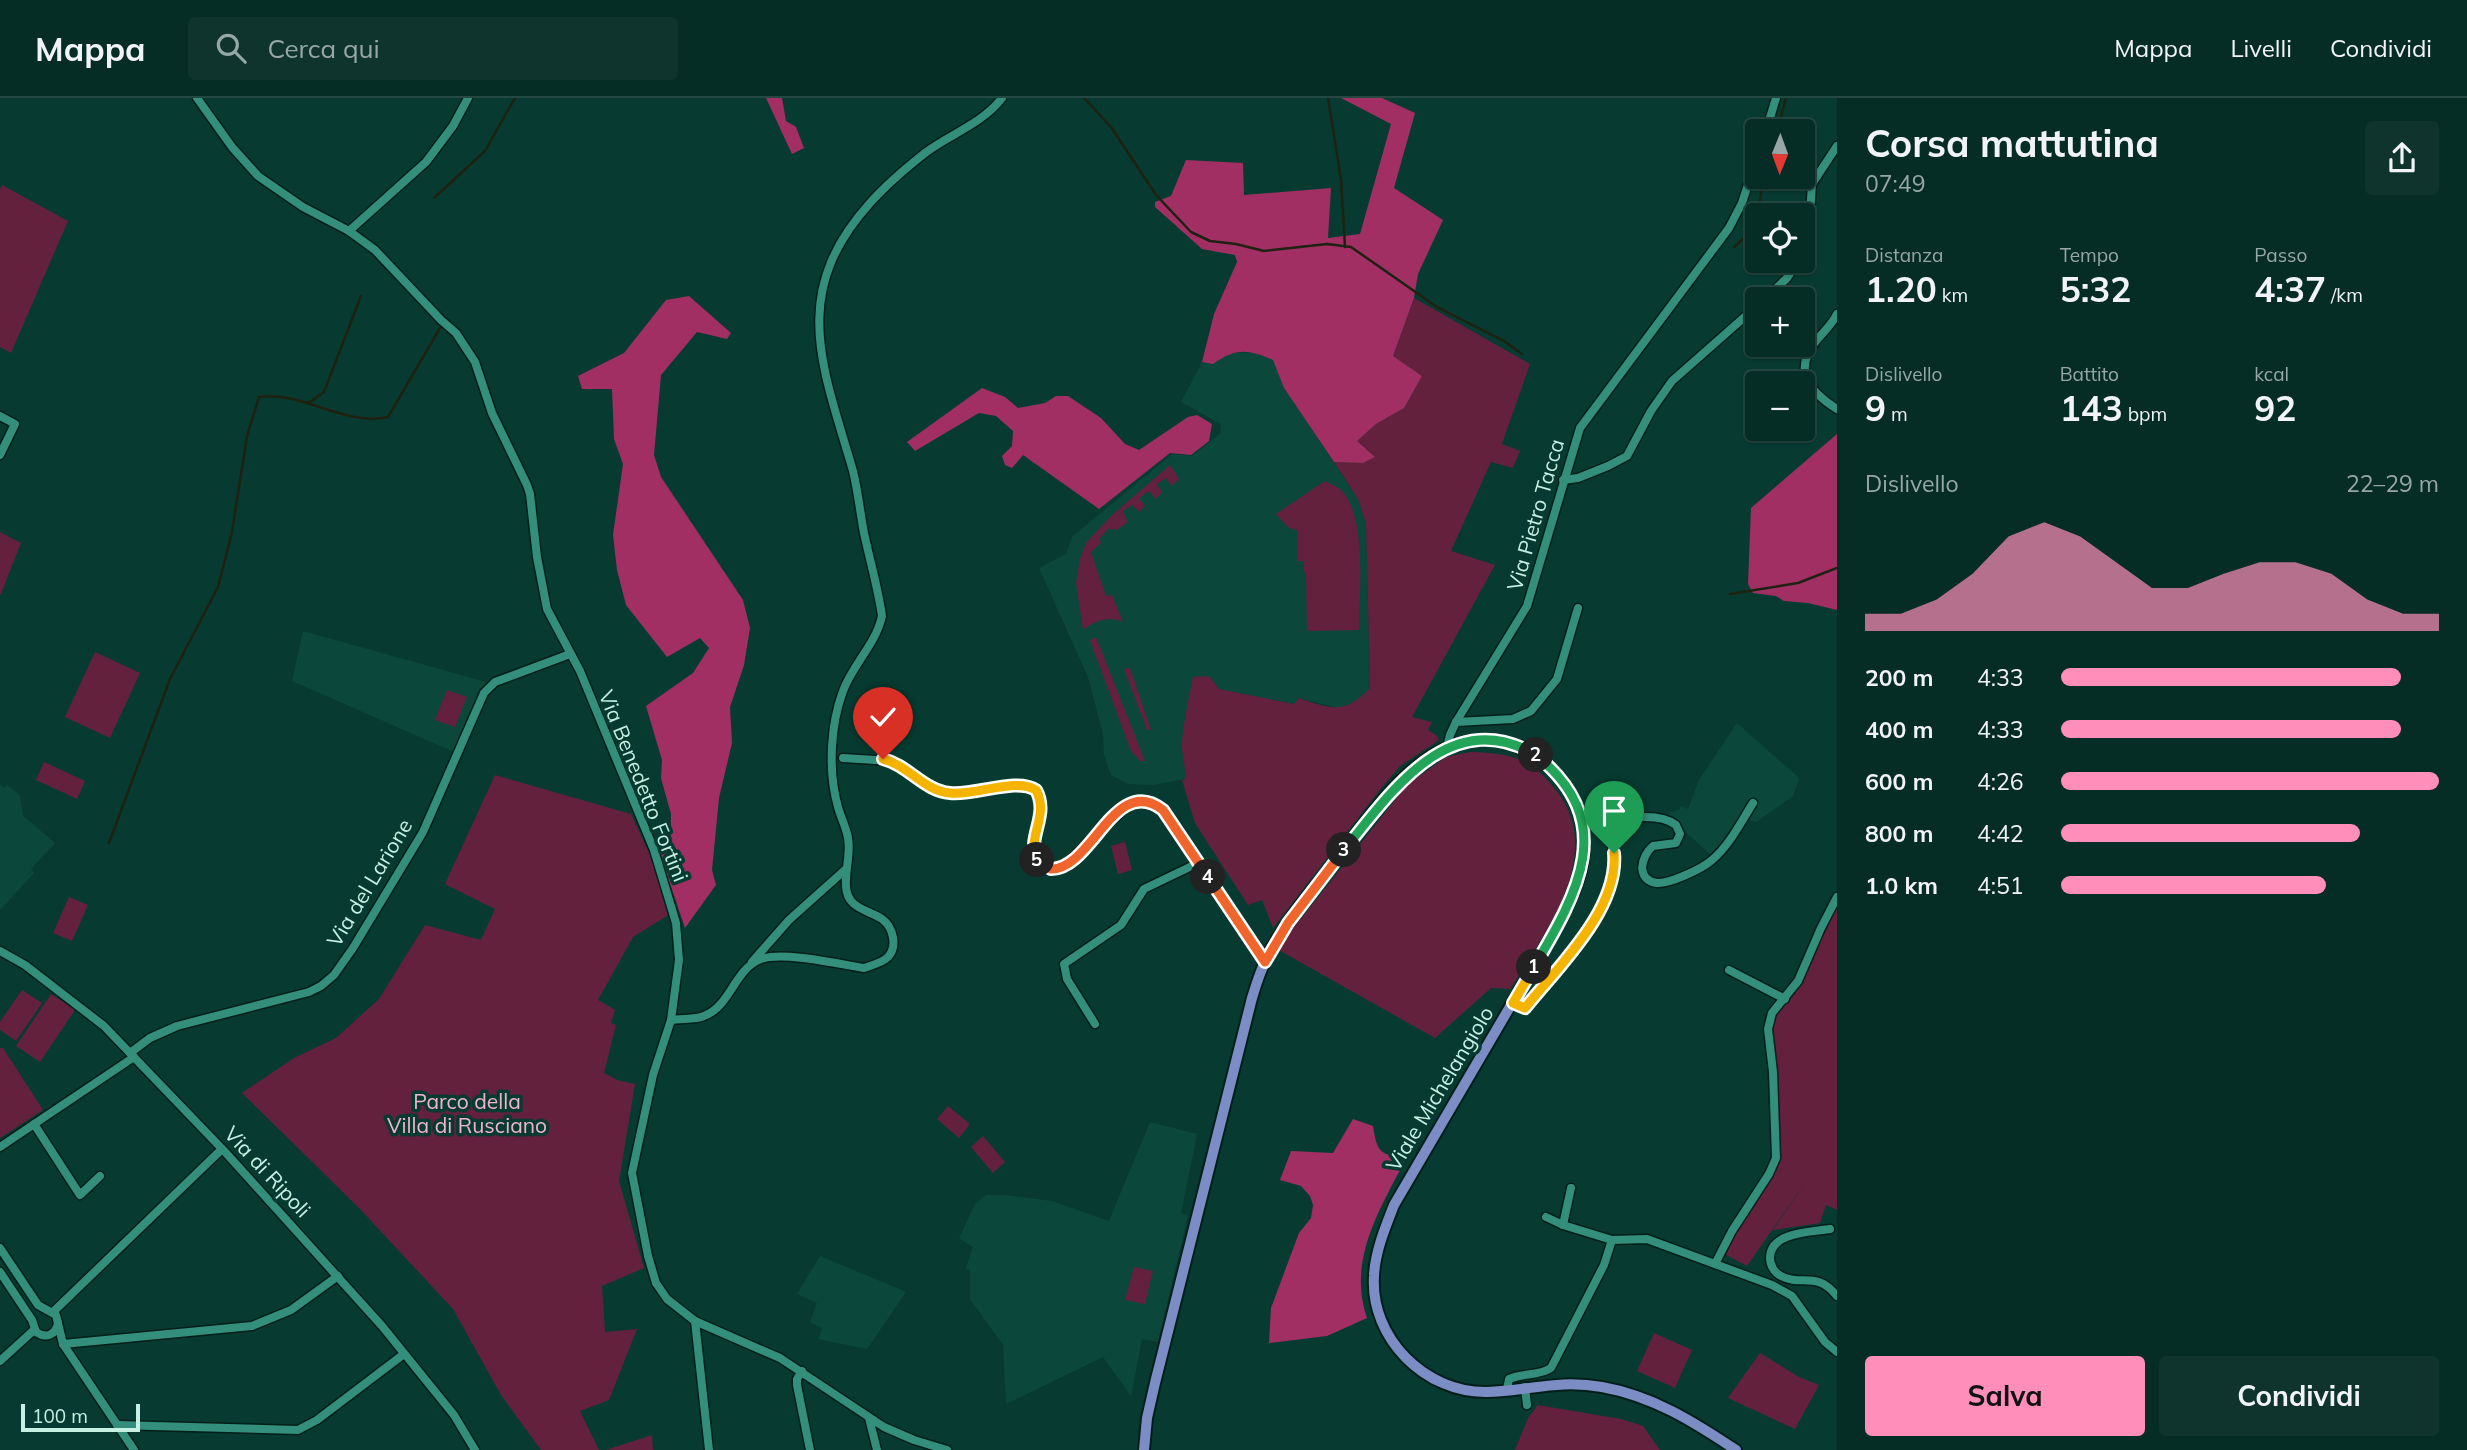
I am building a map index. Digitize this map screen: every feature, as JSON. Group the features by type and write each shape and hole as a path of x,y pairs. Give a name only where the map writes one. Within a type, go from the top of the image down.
{"main road":[{"name":"Viale Michelangiolo","path":"1144,1450 1147,1418 1158,1371 1252,998 1265,962 1288,923 1394,788 1424,762 1447,747 1472,741 1512,744 1528,751 1557,775 1574,799 1580,814 1584,850 1576,888 1556,928 1394,1205 1379,1248 1374,1276 1374,1299 1381,1321 1392,1341 1413,1365 1449,1385 1487,1392 1579,1384 1636,1395 1674,1411 1735,1450"}],"street":[{"name":"Via Benedetto Fortini","path":"197,98 232,147 258,176 303,207 349,231 375,250 440,320 456,332 475,362 492,413 530,494 537,557 547,609 580,671 654,850 676,923 679,960 671,1020 653,1075 632,1173 656,1283 667,1299 695,1321 802,1371 869,1418 895,1432 947,1450"},
{"path":"349,231 426,162 453,127 468,98"},
{"path":"747,967 762,959 779,956 864,968 889,956 894,943 891,930 883,920 859,909 851,902 846,888 849,840 837,806 832,775 838,711 843,690 879,631 882,616 855,481 829,393 822,359 819,329 822,288 839,241 872,199 926,153 991,111 1002,98"},
{"path":"1770,119 1776,98"},
{"path":"1811,203 1812,184 1837,146"},
{"name":"Via Pietro Tacca","path":"1447,747 1450,734 1527,607 1576,436 1592,410 1729,228 1746,189"},
{"path":"1778,287 1791,273"},
{"path":"1837,314 1805,359 1805,373 1819,398 1837,410"},
{"path":"1563,480 1578,478 1627,456 1651,411 1672,381 1745,317"},
{"path":"0,416 15,424 0,455"},
{"path":"1457,722 1513,719 1531,711 1557,679 1578,608"},
{"name":"Via del Larione","path":"0,1147 132,1055 150,1038 177,1026 309,992 326,982 353,948 423,832 484,693 495,682 570,654"},
{"path":"844,758 892,761 931,788 948,793 1030,786 1036,790 1042,806 1034,855 1038,863 1051,869 1064,866 1121,810 1134,802 1156,805 1163,810 1265,962"},
{"path":"1513,1003 1525,1008 1588,929 1611,885 1615,864 1612,836 1618,825 1632,819 1649,818 1667,820 1676,825 1680,834 1676,843 1653,846 1642,859 1642,869 1646,877 1661,883 1696,870 1711,861 1754,803"},
{"path":"1095,1024 1067,979 1064,964 1121,925 1144,889 1198,863"},
{"path":"671,1020 703,1017 713,1010 789,920 846,869"},
{"path":"1715,1264 1776,1158 1773,1072 1768,1029 1772,1013 1798,981 1837,897"},
{"name":"Via di Ripoli","path":"0,951 25,965 97,1020 222,1149 404,1353 454,1415 475,1450"},
{"path":"1729,970 1785,999"},
{"path":"34,1124 80,1195 100,1176"},
{"path":"32,1320 37,1313 49,1311 222,1149"},
{"path":"1563,1225 1571,1188"},
{"path":"1546,1217 1612,1240 1647,1239 1772,1285 1792,1296 1825,1342 1837,1352"},
{"path":"1829,1229 1800,1233 1782,1239 1772,1248 1770,1263 1783,1277 1818,1280 1837,1296"},
{"path":"1507,1389 1512,1377 1551,1368 1604,1265 1612,1240"},
{"path":"0,1248 38,1305 49,1311 58,1323 63,1344 134,1450"},
{"path":"0,1272 32,1320 34,1330 42,1335 50,1335 57,1329 58,1323"},
{"path":"63,1344 252,1326 291,1310 338,1276"},
{"path":"695,1321 709,1450"},
{"path":"0,1361 34,1330"},
{"path":"117,1425 298,1430 317,1420 404,1353"},
{"path":"802,1371 797,1385 810,1450"},
{"path":"1525,1387 1527,1405"},
{"path":"869,1418 877,1450"}],"shaded area":[{"path":"766,98 782,98 786,121 796,127 804,148 792,154"},
{"path":"1341,98 1382,98 1415,113 1394,188 1443,220 1418,274 1414,298 1393,356 1422,376 1404,408 1376,424 1357,441 1375,457 1363,463 1334,462 1284,388 1273,360 1242,352 1228,355 1213,364 1202,362 1214,314 1237,262 1235,255 1202,249 1155,207 1155,202 1171,196 1186,160 1243,163 1244,195 1331,188 1328,238 1360,234 1391,124"},
{"path":"689,296 731,333 727,339 697,332 661,375 654,455 661,477 743,600 750,628 744,665 730,707 732,743 719,798 712,870 716,885 685,928 660,854 670,847 671,814 661,778 662,760 646,706 693,673 709,648 700,638 667,657 626,605 617,570 613,535 623,464 614,439 612,389 582,389 578,376 624,353 666,300"},
{"path":"1230,352 1255,353 1273,360 1284,388 1358,499 1366,524 1370,688 1357,702 1338,708 1299,698 1295,704 1219,689 1209,676 1186,718 1182,750 1186,765 1185,779 1154,785 1128,784 1111,775 1088,677 1039,568 1066,554 1072,537 1172,454 1192,456 1221,433 1221,424 1181,402 1202,362 1213,364"},
{"path":"982,388 1005,397 1018,408 1045,403 1056,396 1068,396 1101,418 1125,444 1139,450 1188,417 1197,415 1212,424 1209,441 1191,455 1170,453 1099,509 1023,455 1012,468 1005,465 1002,456 1012,446 1013,431 996,416 979,413 915,451 907,442"},
{"path":"1837,434 1837,610 1753,593 1748,584 1751,508"},
{"path":"303,631 486,682 454,752 292,681"},
{"path":"1737,723 1799,778 1793,796 1756,822 1739,817 1712,856 1669,817 1669,813 1679,810 1681,806 1688,809 1699,780"},
{"path":"0,784 4,788 7,785 20,795 23,816 55,843 31,869 34,873 0,910"},
{"path":"1353,1119 1373,1126 1376,1142 1382,1151 1406,1159 1377,1216 1364,1256 1362,1297 1367,1318 1327,1336 1269,1343 1271,1308 1299,1233 1311,1218 1313,1205 1310,1196 1301,1186 1280,1180 1291,1151 1333,1153"},
{"path":"1150,1122 1197,1134 1181,1213 1188,1216 1158,1342 1142,1339 1131,1396 1103,1357 1006,1404 1003,1345 970,1299 970,1270 966,1268 973,1247 959,1238 975,1204 986,1195 1052,1201 1109,1221"},
{"path":"820,1256 906,1292 867,1349 818,1339 822,1328 810,1322 817,1303 797,1294"}],"green space":[{"path":"2,185 68,221 11,353 0,347"},
{"path":"1414,298 1530,364 1502,444 1520,451 1513,468 1491,462 1451,551 1495,565 1412,717 1432,722 1428,730 1439,740 1400,766 1273,928 1262,900 1248,905 1195,823 1182,780 1185,779 1183,736 1193,677 1209,676 1219,689 1294,704 1299,698 1329,707 1345,706 1370,688 1366,524 1358,499 1334,462 1363,463 1375,457 1357,441 1376,424 1404,408 1422,376 1393,356"},
{"path":"1170,465 1179,479 1172,486 1166,478 1157,484 1162,492 1156,499 1149,491 1139,498 1145,506 1139,512 1132,505 1123,511 1128,522 1115,531 1109,528 1099,539 1101,543 1091,552 1106,596 1112,595 1123,622 1102,620 1083,630 1076,583 1086,543 1111,516"},
{"path":"1325,481 1340,489 1355,516 1360,556 1359,630 1307,631 1306,572 1304,561 1297,561 1297,530 1289,528 1276,514"},
{"path":"0,532 21,543 1,594 0,594"},
{"path":"1096,637 1145,761 1140,761 1131,751 1090,640"},
{"path":"95,652 140,673 110,738 65,717"},
{"path":"1130,668 1151,730 1147,730 1124,669"},
{"path":"447,690 467,697 455,727 435,720"},
{"path":"1470,752 1517,759 1527,763 1545,778 1569,813 1575,839 1573,865 1566,892 1554,918 1510,989 1491,988 1435,1038 1277,949 1407,785 1446,757"},
{"path":"44,762 85,781 77,799 36,780"},
{"name":"Parco della Villa di Rusciano","path":"495,775 631,814 650,855 670,914 633,937 598,1000 615,1010 611,1023 616,1025 604,1073 617,1080 635,1084 619,1181 644,1268 602,1286 605,1332 637,1329 609,1400 580,1411 599,1450 541,1450 501,1395 453,1309 360,1209 242,1093 294,1058 336,1038 379,999 425,925 481,940 495,909 445,884"},
{"path":"1125,842 1132,870 1118,874 1111,846"},
{"path":"69,897 88,905 72,941 53,933"},
{"path":"1837,901 1837,1210 1826,1205 1820,1223 1773,1230 1810,1176 1747,1266 1723,1253 1780,1154 1771,1033 1775,1014 1801,982"},
{"path":"22,990 42,1003 16,1041 0,1030 0,1022"},
{"path":"51,994 75,1010 40,1062 16,1046"},
{"path":"0,1048 3,1048 43,1110 0,1138"},
{"path":"948,1106 970,1124 959,1138 937,1119"},
{"path":"983,1136 1005,1162 993,1173 971,1147"},
{"path":"1134,1267 1153,1271 1145,1304 1125,1300"},
{"path":"1654,1333 1692,1350 1675,1388 1637,1371"},
{"path":"1760,1353 1799,1377 1819,1385 1795,1429 1728,1398"},
{"path":"1538,1405 1621,1419 1643,1426 1660,1450 1515,1450 1528,1418"},
{"path":"652,1435 653,1450 606,1450"}],"waterway":[{"path":"434,198 485,151 515,98"},
{"path":"1084,98 1111,127 1156,195 1191,232 1210,241 1264,251 1327,244 1351,247 1437,307 1504,341 1522,354"},
{"path":"1328,98 1341,179 1345,247"},
{"path":"1780,119 1786,98"},
{"path":"1760,203 1761,189"},
{"path":"1734,247 1745,237"},
{"path":"304,402 310,402 324,392 361,296"},
{"path":"109,843 170,679 218,587 232,532 247,436 259,397 290,399 356,417 388,417 440,328"},
{"path":"1730,594 1798,583 1837,568"}],"route":[{"path":"883,759 900,765 931,788 941,792 961,794 1030,786 1036,790 1042,806 1034,855 1038,863 1051,869 1064,866 1128,805 1141,801 1156,805 1176,827 1265,962 1288,923 1394,788 1408,774 1447,747 1460,743 1496,741 1512,744 1535,755 1566,787 1580,814 1584,850 1573,897 1513,1003 1525,1008 1588,929 1609,891 1615,864 1614,853"}]}
